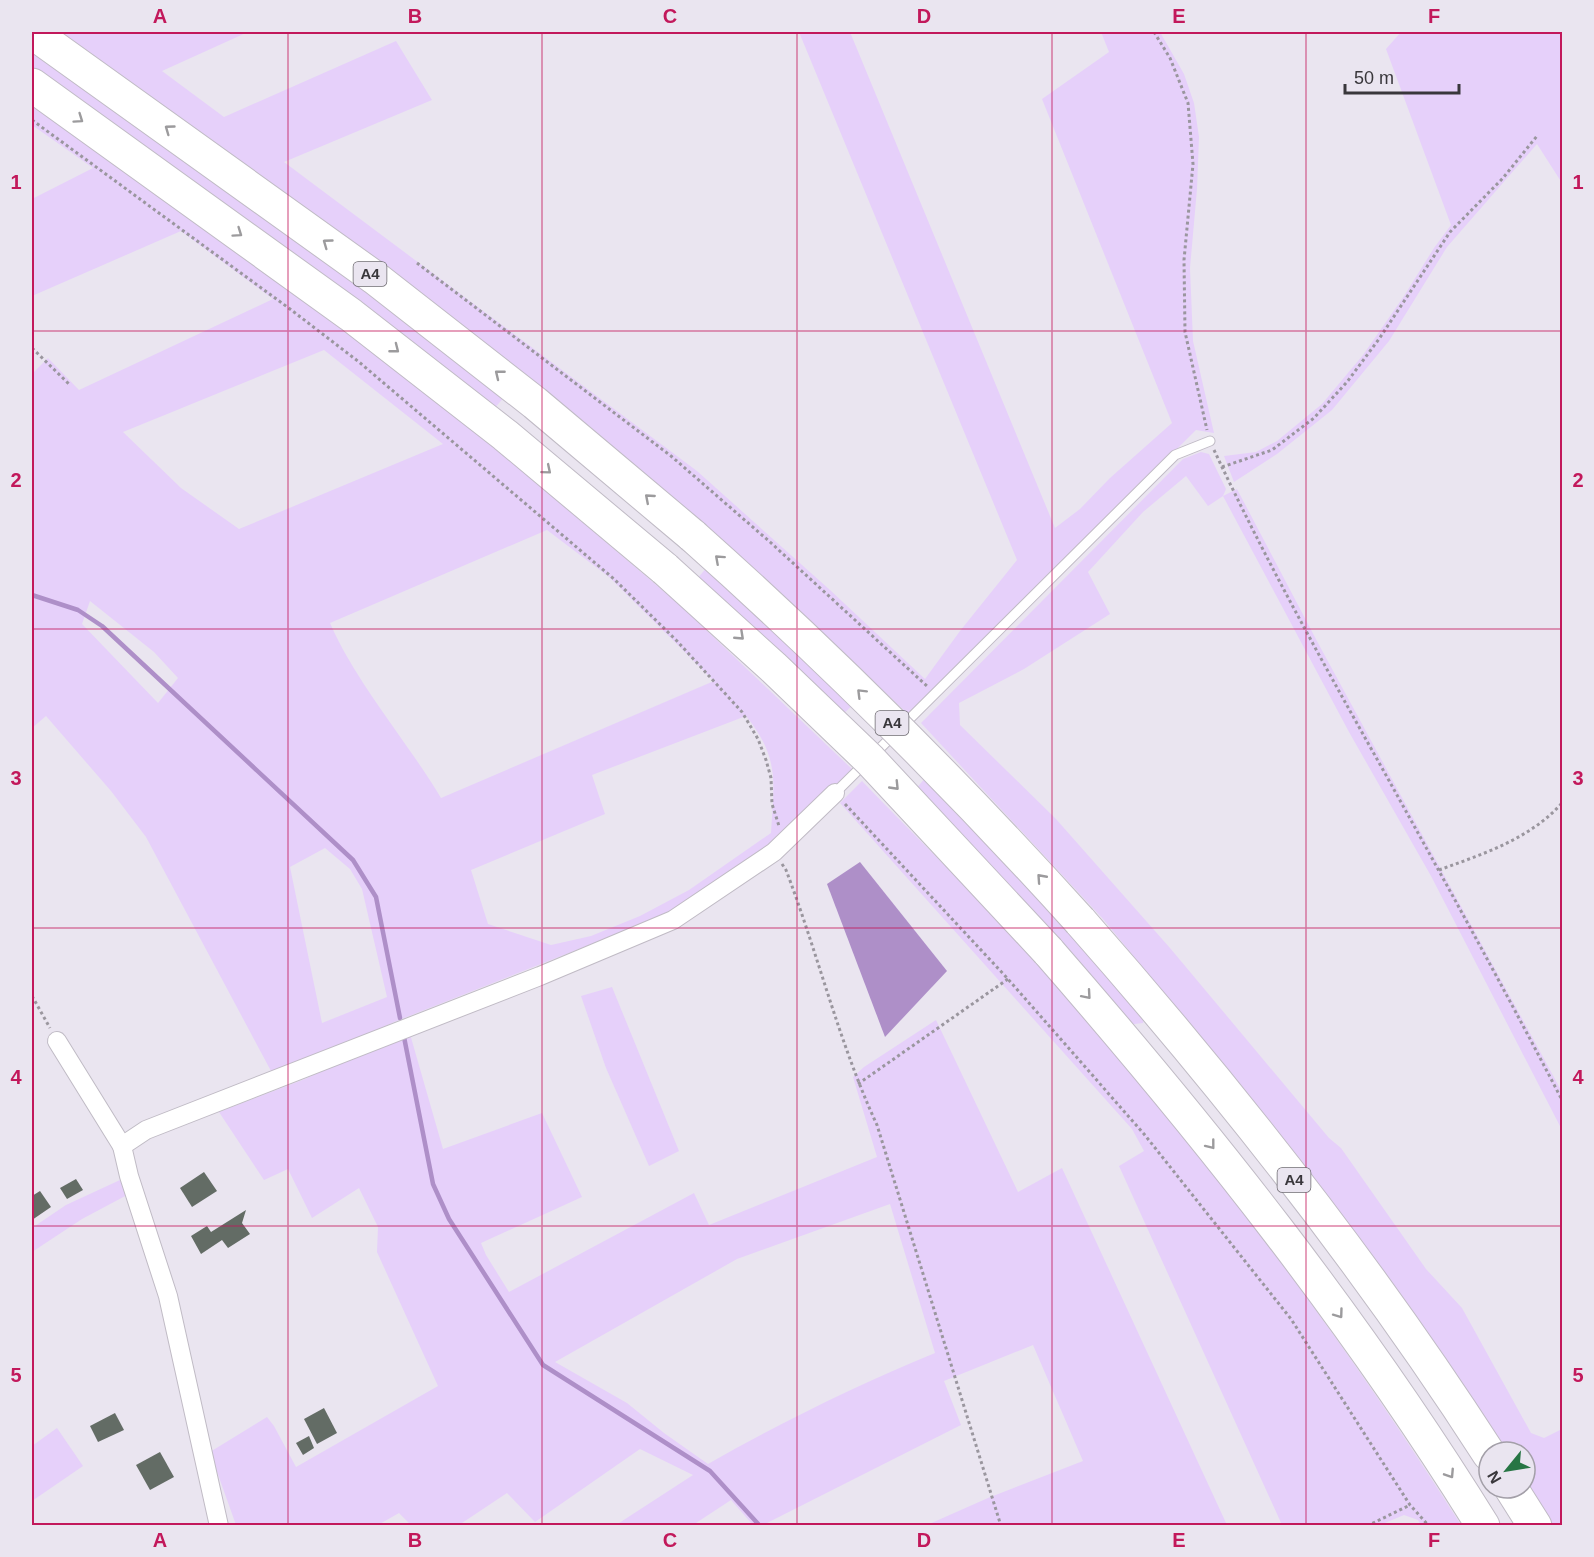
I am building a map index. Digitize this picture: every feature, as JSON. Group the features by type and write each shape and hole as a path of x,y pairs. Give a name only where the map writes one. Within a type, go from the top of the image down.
{"highway":[{"name":"A4","path":"32,32 384,285 535,403 693,536 849,680 993,826 1080,921 1165,1020 1306,1195 1400,1323 1479,1440"},
{"name":"A4","path":"32,85 360,322 506,435 665,569 773,667 870,760 1048,951 1204,1136 1272,1223 1370,1356 1484,1526"},
{"path":"1519,1500 1535,1526"}],"street":[{"path":"122,1146 146,1130 540,976 674,920 781,846 835,794"},
{"path":"57,1041 122,1146 129,1176 168,1296 219,1526"}],"lane":[{"path":"835,794 1175,454 1210,441"}],"path":[{"path":"1154,32 1170,58 1188,103 1193,164 1184,260 1185,332 1210,441 1231,490 1299,622 1439,871 1563,1100"},
{"path":"32,120 360,362 614,579 677,641 742,712 758,739 766,760 771,778 772,804 786,870 858,1084 877,1125 1001,1526"},
{"path":"1222,467 1272,450 1314,418 1347,382 1379,339 1450,232 1503,178 1537,136"},
{"path":"417,263 671,456 770,542 935,693"},
{"path":"32,348 70,385"},
{"path":"835,794 1008,979 1144,1134 1292,1319 1410,1505 1429,1526"},
{"path":"1439,871 1496,850 1535,826 1563,803"},
{"path":"858,1084 1008,979"},
{"path":"32,996 57,1041"},
{"path":"1367,1526 1410,1505"}],"shaded area":[{"path":"61,32 248,32 162,71 224,117 396,41 432,100 284,162 697,471 925,679 1017,560 799,32 850,32 1055,528 1080,509 1110,478 1172,423 1042,99 1109,52 1101,32 1160,32 1184,74 1194,103 1199,137 1190,268 1193,341 1214,433 1196,430 909,715 774,588 594,430 459,322 319,217"},
{"path":"1401,32 1562,32 1562,183 1537,144 1447,247 1389,341 1332,410 1277,454 1234,482 1224,456 1256,452 1277,441 1322,404 1363,355 1451,225 1386,49"},
{"path":"32,44 507,394 492,411 32,73"},
{"path":"32,106 282,284 474,430 681,606 853,770 770,849 682,905 642,924 394,1022 332,1051 271,1071 146,837 111,791 46,716 32,728 32,374 48,358 79,390 273,299 181,231 32,296 32,199 93,168 32,125","holes":["324,350 443,444 239,529 181,488 123,432","547,530 609,577 714,681 441,798 354,668 330,623","90,601 154,652 178,678 158,703 82,624","746,716 765,745 770,758 773,785 771,833 689,890 640,916 591,936 551,945 488,924 471,870 605,814 592,775","325,848 350,869 362,889 387,997 322,1023 290,867"]},
{"path":"1201,452 1209,454 1226,489 1223,496 1208,506 1186,476 1143,512 1088,572 1110,614 1024,669 959,703 960,725 1056,819 1170,948 1329,1138 1341,1148 1426,1269 1462,1308 1531,1433 1544,1438 1562,1429 1562,1525 1553,1525 1537,1499 1537,1440 1500,1440 1304,1164 1103,919 921,723 1183,459"},
{"path":"1237,489 1562,1092 1562,1130 1431,876 1349,732 1223,496"},
{"path":"710,564 856,702 840,717 695,581"},
{"path":"928,775 1145,1012 1143,1023 1127,1025 913,792"},
{"path":"862,781 1029,954 1088,1021 1203,1160 1311,1303 1413,1450 1461,1525 1421,1525 1418,1520 1404,1515 1380,1525 1282,1525 1119,1166 1144,1151 1132,1129 840,803"},
{"path":"860,862 947,971 885,1037 827,884"},
{"path":"612,987 679,1151 649,1166 606,1068 581,996"},
{"path":"936,1020 1018,1192 1062,1168 1227,1525 927,1525 988,1498 1083,1461 1033,1345 944,1381 961,1425 763,1525 753,1525 731,1500 693,1525 616,1525 693,1475 640,1449 535,1522 507,1493 459,1525 411,1525 399,1513 378,1525 236,1525 210,1452 267,1417 296,1467 438,1386 377,1252 378,1227 359,1188 312,1218 288,1169 264,1180 219,1112 305,1079 410,1034 443,1149 542,1113 582,1197 481,1243 509,1292 694,1193 709,1225 877,1157 853,1077 864,1067","holes":["890,1204 935,1353 820,1405 708,1464 627,1403 555,1362 737,1259"]},
{"path":"120,1180 129,1194 82,1219 32,1252 32,1228 66,1205"},
{"path":"57,1428 83,1466 32,1501 32,1446"}],"building":[{"path":"204,1172 217,1191 192,1207 180,1188"},
{"path":"76,1179 83,1190 67,1199 60,1188"},
{"path":"40,1191 51,1207 32,1220 32,1196"},
{"path":"246,1210 242,1223 250,1234 228,1248 222,1240 201,1254 191,1236 207,1226 211,1232"},
{"path":"324,1408 337,1433 317,1444 304,1419"},
{"path":"115,1413 124,1430 98,1442 90,1426"},
{"path":"309,1436 314,1448 303,1455 296,1443"},
{"path":"160,1452 174,1477 150,1490 136,1465"}],"waterway":[{"path":"32,595 78,610 102,626 353,860 376,897 400,1018"},
{"path":"404,1037 433,1184 449,1219 543,1365 710,1471 760,1526"}]}
